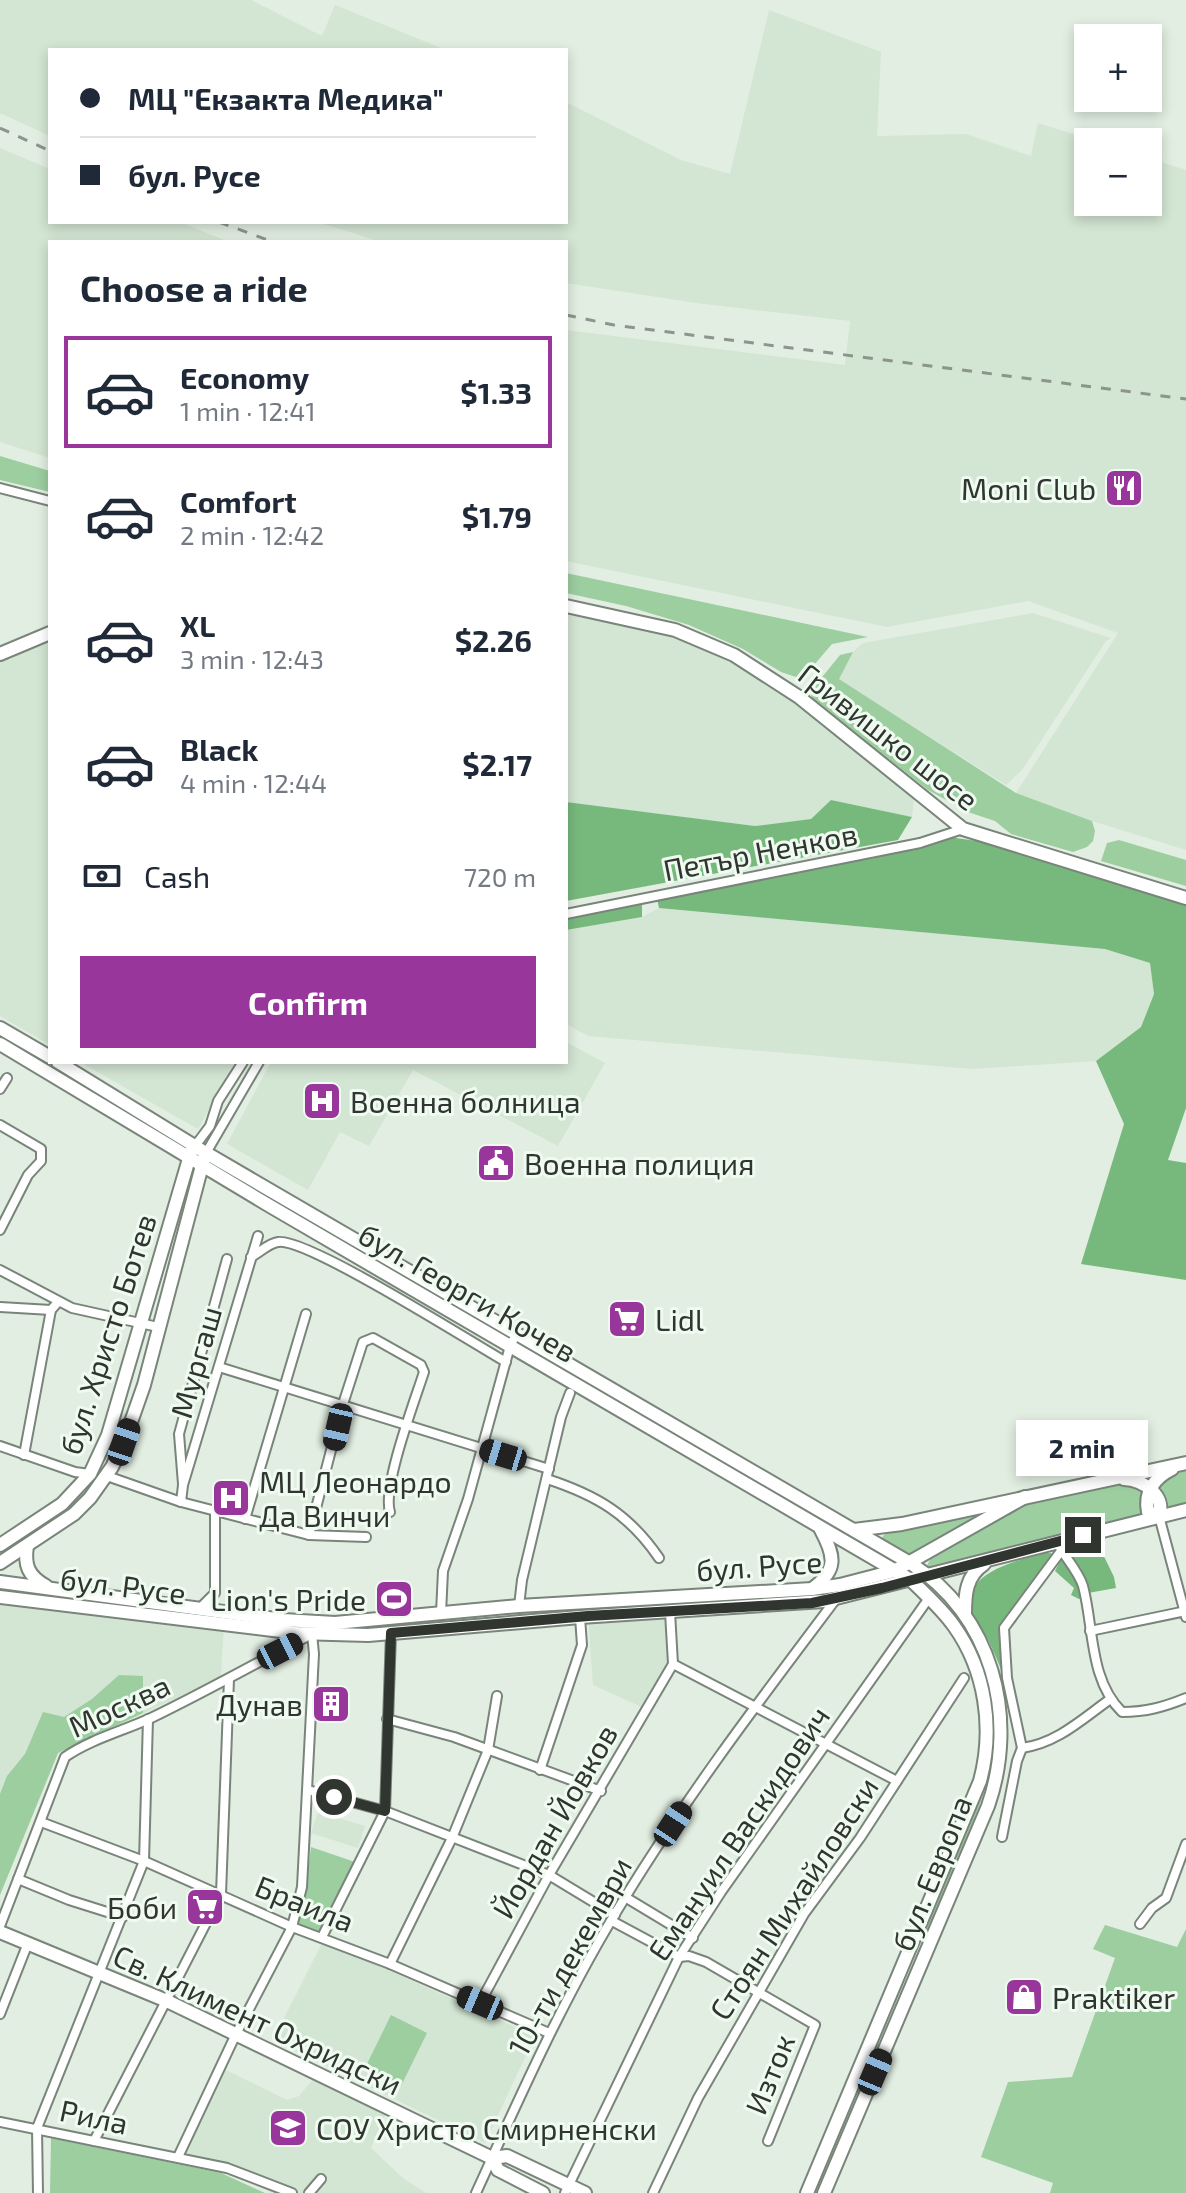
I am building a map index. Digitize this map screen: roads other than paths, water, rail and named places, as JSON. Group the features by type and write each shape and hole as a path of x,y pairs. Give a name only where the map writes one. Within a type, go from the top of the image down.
{"main road":[{"name":"Гривишко шосе","path":"568,606 675,630 734,655 799,697 963,829 1186,898"},
{"path":"0,654 48,634"},
{"path":"0,1028 48,1056"},
{"name":"бул. Георги Кочев","path":"0,1044 517,1333 930,1575"},
{"name":"бул. Георги Кочев","path":"61,1064 198,1156 436,1302 911,1580"},
{"name":"бул. Христо Ботев","path":"0,1545 62,1504 90,1474 108,1435 141,1324 198,1156"},
{"name":"бул. Христо Ботев","path":"0,1563 74,1514 107,1476 124,1442 144,1385 198,1156"},
{"path":"1159,1516 1150,1514 1148,1510 1150,1488 1166,1471 1186,1464"},
{"name":"бул. Русе","path":"854,1530 902,1524 1186,1464"},
{"path":"1101,1480 1132,1479 1150,1488"},
{"name":"бул. Русе","path":"0,1597 283,1625 353,1623 519,1606 812,1589 894,1571 1025,1497"},
{"name":"бул. Русе","path":"0,1582 200,1608 312,1634 391,1633 836,1599 994,1558 1059,1546 1186,1510"},
{"path":"812,1589 826,1578 832,1562 830,1546 819,1527"},
{"path":"27,1546 27,1568 36,1580 56,1591"},
{"path":"965,1614 966,1591 971,1577 980,1566 994,1558"},
{"name":"бул. Европа","path":"824,2193 988,1806 997,1775 1002,1736 998,1695 984,1647 965,1614 930,1575"},
{"name":"бул. Европа","path":"807,2193 976,1795 984,1767 987,1726 978,1675 966,1644 955,1626 911,1580"},
{"name":"Св. Климент Охридски","path":"0,1929 167,2001 492,2158 507,2156 566,2189 585,2193"},
{"name":"Св. Климент Охридски","path":"492,2158 498,2170 543,2193"}],"street":[{"path":"0,488 48,500"},
{"name":"Петър Ненков","path":"568,914 920,843 963,829"},
{"path":"198,1156 218,1101 242,1064"},
{"path":"198,1156 258,1064"},
{"path":"0,1089 7,1078"},
{"path":"0,1125 41,1149 41,1161 28,1175 0,1230"},
{"name":"Мургаш","path":"181,1502 183,1485 258,1236"},
{"path":"251,1257 277,1242 295,1243 370,1281 506,1362"},
{"path":"183,1485 179,1434 227,1259"},
{"path":"0,1270 72,1308 158,1327"},
{"path":"24,1455 51,1310 58,1302"},
{"path":"436,1302 447,1327"},
{"path":"0,1307 51,1310"},
{"path":"245,1519 306,1314"},
{"path":"441,1613 443,1571 468,1499 510,1346 517,1333"},
{"path":"309,1535 343,1404 363,1342 373,1338 421,1365 424,1372 405,1424 388,1496 390,1512"},
{"path":"219,1367 549,1469"},
{"path":"519,1606 522,1580 561,1417 570,1393"},
{"path":"0,1446 75,1472 90,1474"},
{"path":"107,1476 181,1502 309,1535 366,1537"},
{"path":"547,1479 593,1496 615,1511 634,1526 659,1558"},
{"path":"200,1608 215,1593 215,1511"},
{"path":"1090,1631 1186,1613 1159,1516"},
{"path":"1002,1837 1022,1748 1007,1678 1004,1628 1059,1546 1082,1583 1097,1662 1109,1700 1122,1712 1143,1712 1186,1698"},
{"name":"Емануил Васкидович","path":"566,2189 679,1957 824,1744 929,1598"},
{"name":"10-ти декември","path":"476,2193 549,2033 625,1897 756,1705 836,1599"},
{"path":"670,1612 673,1664 897,1781"},
{"path":"540,1770 582,1645 580,1617"},
{"path":"280,1651 283,1625"},
{"path":"322,1937 385,1811 391,1633"},
{"path":"178,2157 236,2034 292,1927 302,1887 314,1654 312,1634"},
{"name":"Москва","path":"0,1929 65,1757 229,1679 312,1634"},
{"name":"Йордан Йовков","path":"480,2003 549,1875 673,1664"},
{"name":"Стоян Михайловски","path":"653,2193 698,2098 804,1914 860,1838 964,1678"},
{"path":"94,2141 221,1894 229,1679"},
{"path":"390,1964 452,1838 488,1750 497,1696"},
{"path":"1022,1748 1044,1745 1064,1734 1109,1700"},
{"path":"38,2193 37,2128 144,1861 148,1719"},
{"path":"387,1719 488,1750 601,1791"},
{"path":"308,1790 385,1811 549,1875 679,1957 689,1956 706,1962 757,1992"},
{"name":"Браила","path":"41,1822 144,1861 292,1927 390,1964 549,2033"},
{"path":"1140,1924 1152,1908 1166,1898 1186,1844"},
{"path":"18,1879 123,1917"},
{"path":"625,1897 693,1938"},
{"path":"0,2014 28,1943"},
{"name":"Изток","path":"757,1992 815,2025 768,2141"},
{"name":"Рила","path":"0,2122 227,2168 292,2193"},
{"path":"309,2193 321,2179"}],"railway":[{"path":"0,128 48,150"},
{"path":"224,224 268,240"},
{"path":"568,315 614,325 1186,399"}],"place":[{"name":"Moni Club","path":"1124,488"},
{"name":"Военна болница","path":"322,1101"},
{"name":"Военна полиция","path":"496,1163"},
{"name":"Lidl","path":"627,1319"},
{"name":"МЦ Леонардо Да Винчи","path":"231,1498"},
{"name":"Lion's Pride","path":"394,1599"},
{"name":"Дунав","path":"331,1704"},
{"name":"Боби","path":"205,1907"},
{"name":"Praktiker","path":"1024,1997"},
{"name":"СОУ Христо Смирненски","path":"288,2128"}]}
